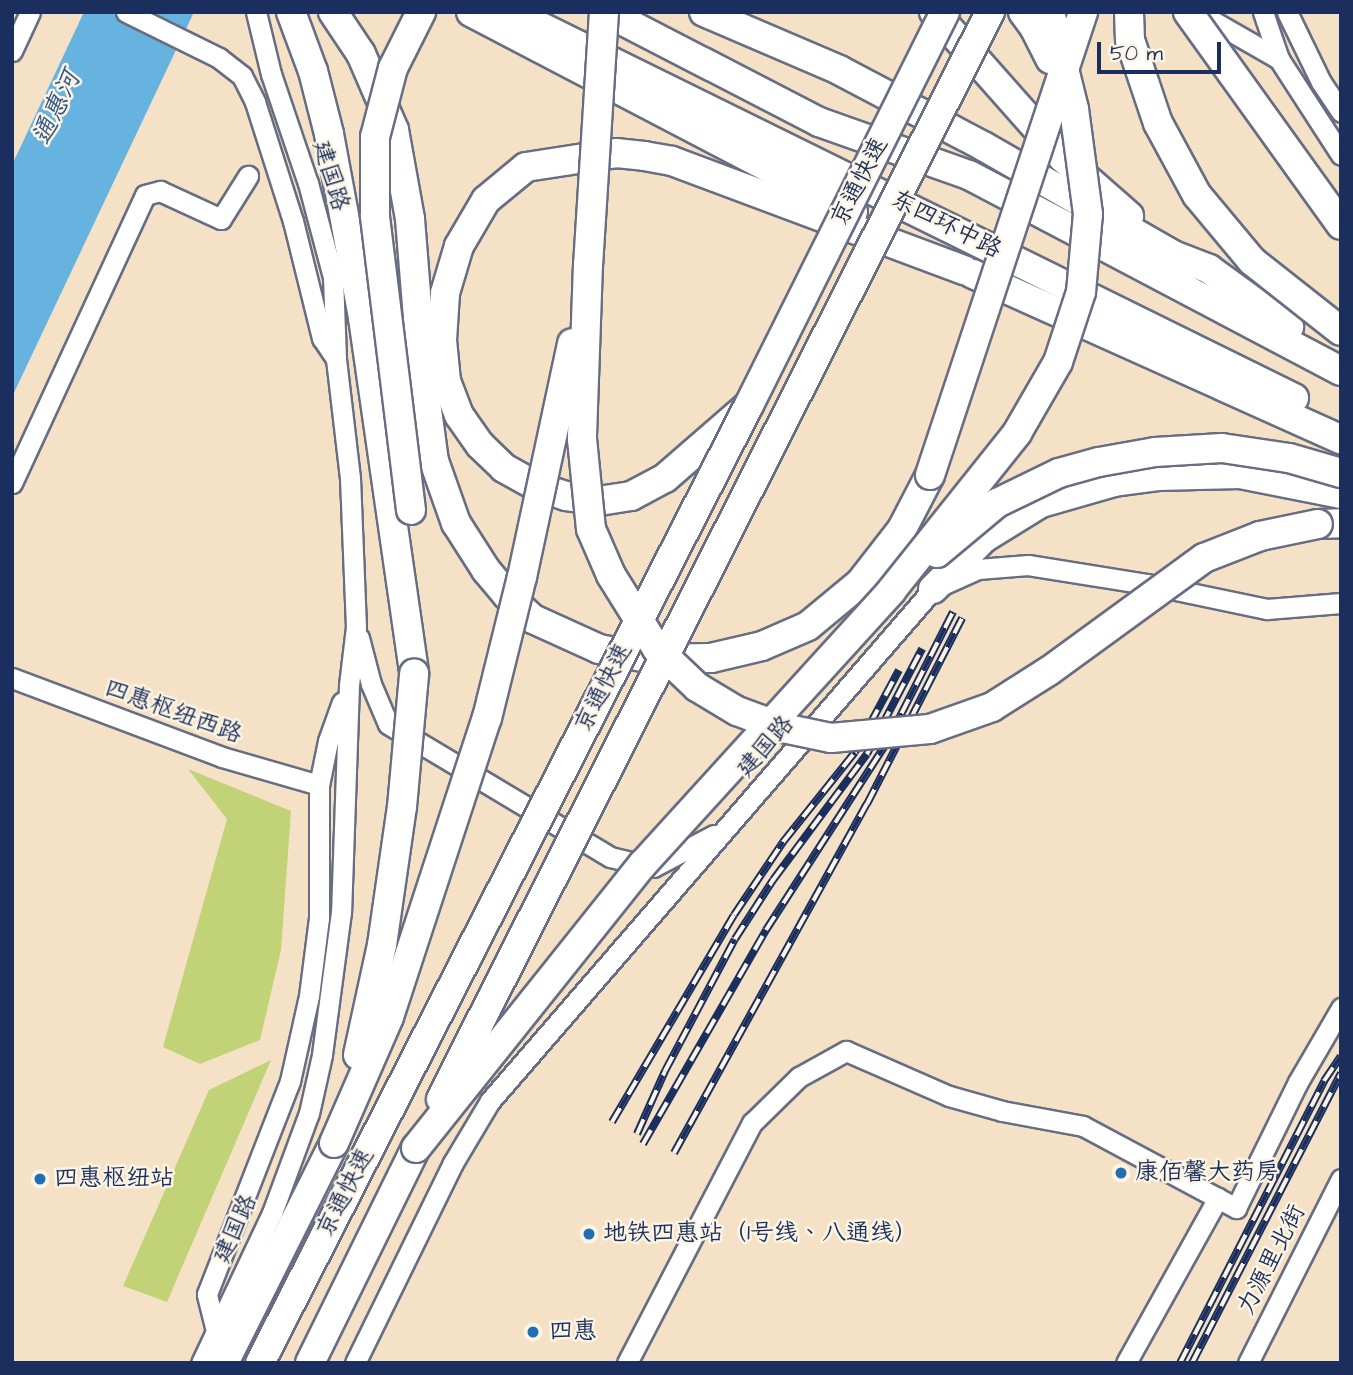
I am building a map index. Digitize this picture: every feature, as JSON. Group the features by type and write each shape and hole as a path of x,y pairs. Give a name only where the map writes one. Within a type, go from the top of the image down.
{"highway":[{"path":"292,12 313,71 329,134 363,318 414,674"},
{"path":"333,12 361,54 394,130 430,332 438,473 456,523 486,570 507,595 533,619 599,649 653,659 711,658 761,646 808,626 860,583 902,529 930,475 1083,12"},
{"path":"334,1143 366,1021 382,945 402,807 414,674 411,510 375,215 375,137 393,68 421,12"},
{"path":"471,12 964,270 1341,439"},
{"name":"东四环中路","path":"511,12 804,154 1341,422"},
{"path":"605,12 588,264 582,439 591,529 611,575 657,649 697,687 737,711 783,728 831,738 871,737 930,729 963,720 992,707 1049,671 1204,558 1260,536 1318,524 1341,523"},
{"name":"东四环中路","path":"605,12 819,122 969,175 1341,371"},
{"path":"704,12 839,71 982,146 1173,255 1209,269 1341,365"},
{"path":"934,12 1063,158 1173,255"},
{"name":"京通快速","path":"260,1363 945,12"},
{"name":"京通快速","path":"310,1363 990,12"},
{"path":"1023,12 1034,27 1074,109"},
{"path":"416,1148 643,864 891,591 1017,433 1058,362 1081,292 1088,214 1074,109 1050,12"},
{"path":"1129,12 1130,40 1158,123 1197,195 1252,261 1341,331"},
{"path":"1188,12 1341,225"},
{"path":"430,332 459,246 486,200 526,167 616,153 672,161 964,270"},
{"path":"224,1363 334,1143 389,1017 487,718 522,577 588,264"},
{"path":"434,380 480,444 504,468 538,486 566,496 601,501 631,496 665,478 748,405"},
{"path":"891,591 998,503 1059,473 1099,462 1155,452 1222,448 1289,458 1341,473"},
{"path":"933,589 984,538 1041,503 1114,482 1158,476 1240,474 1341,494"}],"street":[{"path":"12,51 30,12"},
{"path":"125,12 201,49 242,76 256,102 293,221 323,338 336,359 350,478 356,627 349,685 328,741 319,785 320,918 309,996 290,1082 208,1294 216,1331"},
{"name":"建国路","path":"256,12 271,74 308,183 333,277 336,359"},
{"path":"1196,12 1279,59"},
{"path":"1263,12 1279,59 1341,155"},
{"path":"1287,12 1321,82 1341,112"},
{"path":"1296,85 1341,78"},
{"path":"12,483 145,195 160,191 221,219 248,176"},
{"name":"建国路","path":"355,1363 453,1163 490,1101 933,589 978,569 1028,565 1147,583 1267,609 1341,603"},
{"path":"356,627 372,684 388,724 610,856 653,867 707,841 744,810"},
{"name":"四惠枢纽西路","path":"12,678 222,757 319,785"},
{"name":"建国路","path":"201,1363 272,1213 309,1113 322,1055 341,912 349,685"},
{"path":"627,1363 752,1123 799,1077 846,1051 949,1096 1002,1111 1083,1126 1236,1208 1298,1082 1341,1008"},
{"name":"力源里北街","path":"1248,1363 1341,1179"},
{"path":"1126,1363 1218,1198"}],"green space":[{"path":"188,769 291,811 281,950 260,1040 200,1064 163,1047 227,819"},
{"path":"271,1060 167,1302 123,1286 209,1090"}],"water":[{"name":"通惠河","path":"84,12 194,12 12,397 12,165"}],"railway":[{"path":"643,1144 766,930 887,742 953,612"},
{"path":"674,1153 867,804 962,618"},
{"path":"637,1134 665,1071 735,939 773,880 867,754 922,649"},
{"path":"612,1122 734,915 783,842 855,752 899,670"},
{"path":"1180,1363 1324,1081 1341,1056"},
{"path":"1192,1363 1341,1073"}],"place":[{"name":"康佰馨大药房","path":"1121,1173"},
{"name":"四惠枢纽站","path":"40,1179"},
{"name":"地铁四惠站（1号线、八通线）","path":"589,1234"},
{"name":"四惠","path":"533,1332"}]}
